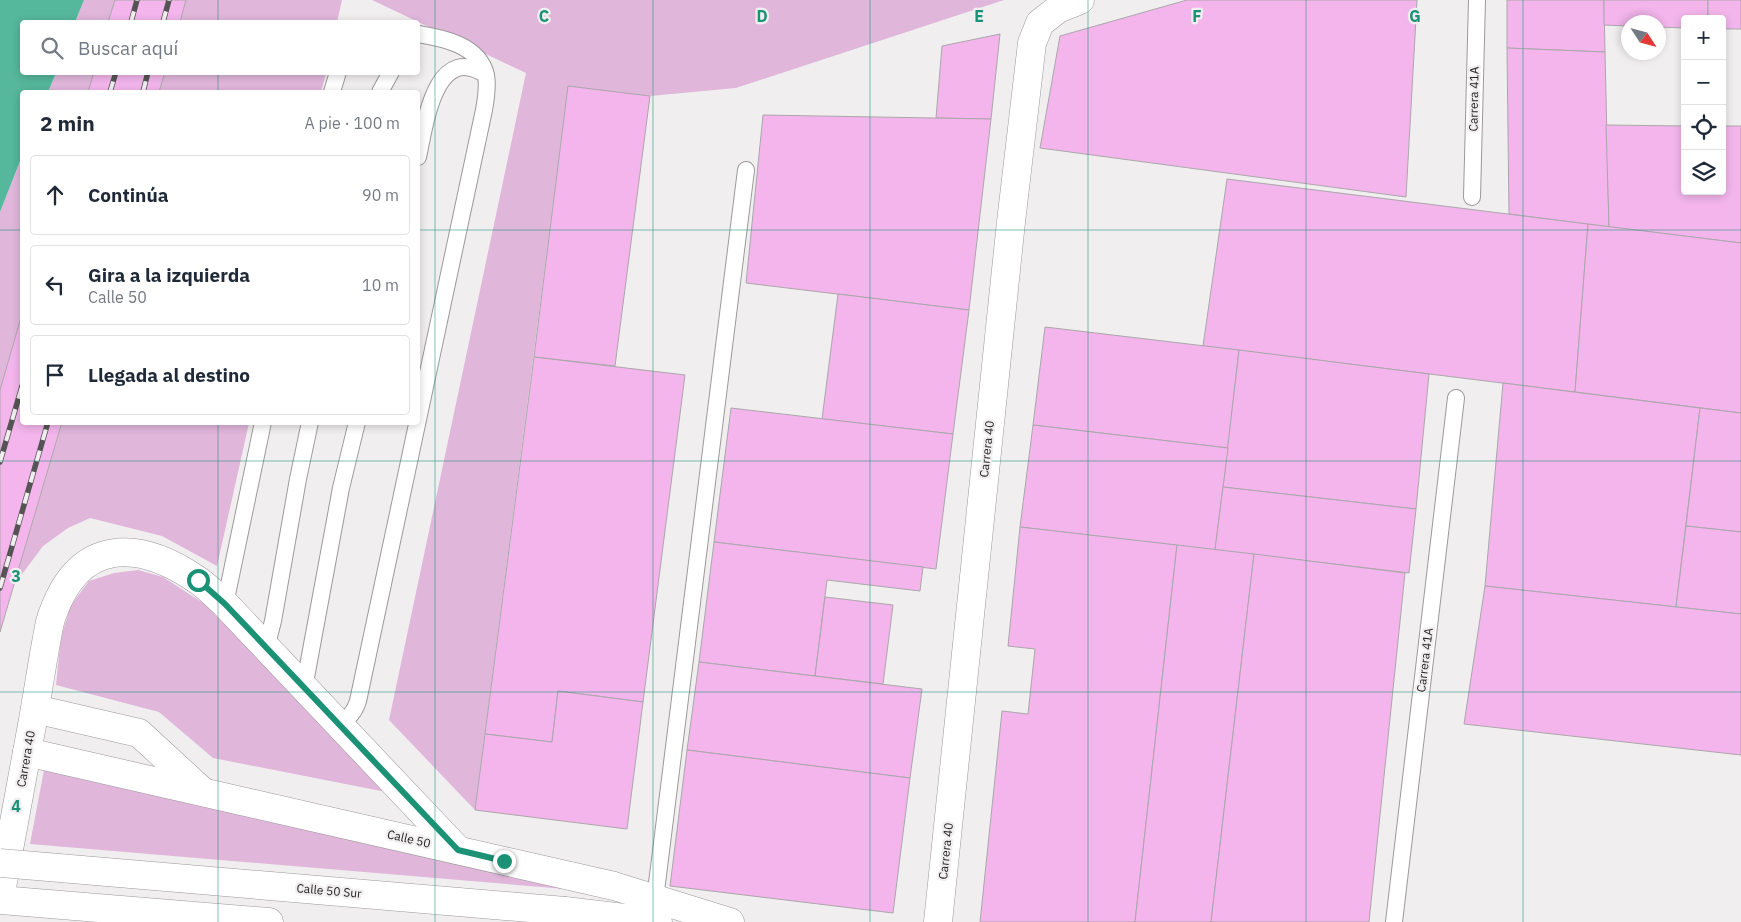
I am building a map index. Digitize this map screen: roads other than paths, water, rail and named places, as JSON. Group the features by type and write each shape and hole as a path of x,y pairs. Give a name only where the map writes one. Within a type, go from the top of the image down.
{"street":[{"name":"Carrera 40","path":"938,922 1011,222 1032,43 1040,23 1058,9 1080,0"},
{"name":"Carrera 40","path":"0,899 52,614 66,587 79,571 95,558 116,552 132,552 152,557 171,564 198,580 225,604 458,850"},
{"path":"35,709 139,733 202,792"},
{"name":"Calle 50","path":"27,752 614,886 655,914 730,922"},
{"name":"Calle 50 Sur","path":"0,862 565,911 655,914"},
{"path":"0,899 269,922"}],"lane":[{"name":"Carrera 41A","path":"1472,197 1477,0"},
{"path":"420,34 452,41 468,50 479,60 486,74 484,110 420,411"},
{"path":"420,46 438,37"},
{"path":"420,149 433,96 445,75 455,68 470,66 486,74"},
{"path":"333,90 337,75"},
{"path":"381,90 390,75"},
{"path":"655,914 746,170"},
{"name":"Carrera 41A","path":"1394,922 1456,398"},
{"path":"225,604 262,425"},
{"path":"266,648 273,621 309,425"},
{"path":"304,688 341,488 356,425"},
{"path":"338,724 349,718 355,711 358,702 417,425"}],"railway":[{"path":"132,20 137,0"},
{"path":"164,20 169,0"},
{"path":"111,90 115,75"},
{"path":"144,90 147,75"},
{"path":"0,462 20,393"},
{"path":"0,588 47,425"}]}
